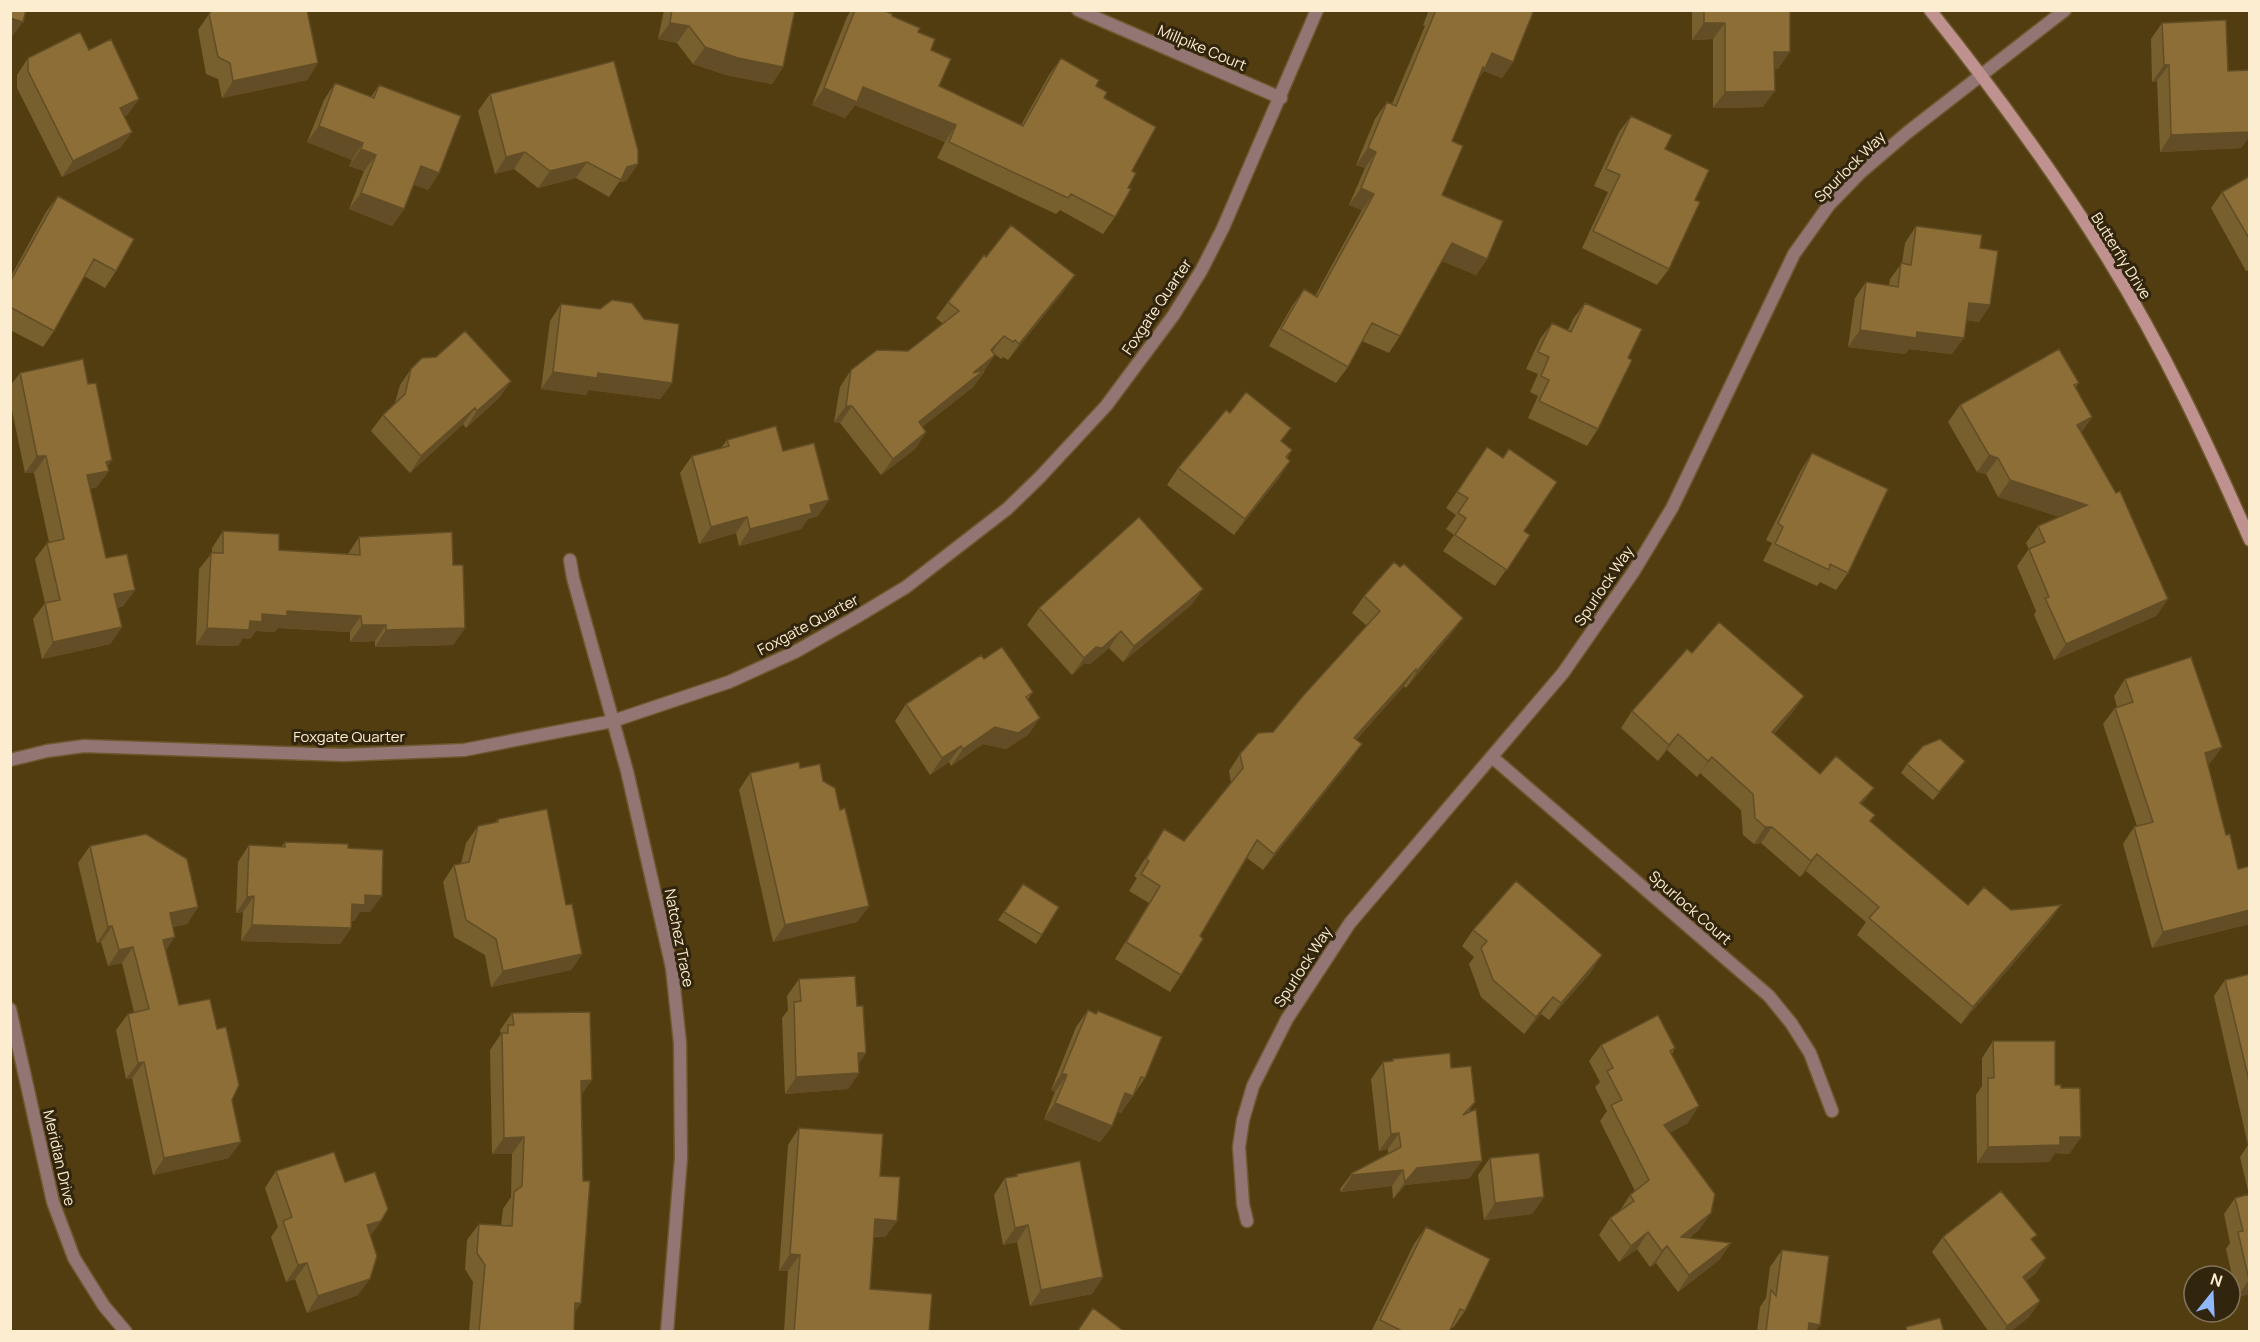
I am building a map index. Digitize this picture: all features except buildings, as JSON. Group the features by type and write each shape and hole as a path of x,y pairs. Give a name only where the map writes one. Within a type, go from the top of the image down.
{"street":[{"name":"Millpike Court","path":"1077,10 1281,98"},
{"name":"Foxgate Quarter","path":"10,760 84,746 343,755 464,750 613,721 729,682 795,652 906,587 1007,509 1106,406 1173,315 1201,271 1224,228 1317,10"},
{"name":"Butterfly Drive","path":"1930,10 2013,117 2114,269 2208,444 2250,540"},
{"name":"Spurlock Way","path":"1247,1221 1243,1204 1239,1147 1243,1120 1253,1086 1287,1019 1350,923 1563,673 1634,571 1672,508 1794,254 1829,205 1860,173 1900,138 2065,10"},
{"name":"Natchez Trace","path":"570,560 627,771 672,968 680,1043 681,1158 667,1332"},
{"name":"Spurlock Court","path":"1492,757 1769,996 1791,1023 1809,1053 1832,1111"},
{"name":"Meridian Drive","path":"10,1009 53,1203 74,1258 104,1306 126,1332"}]}
